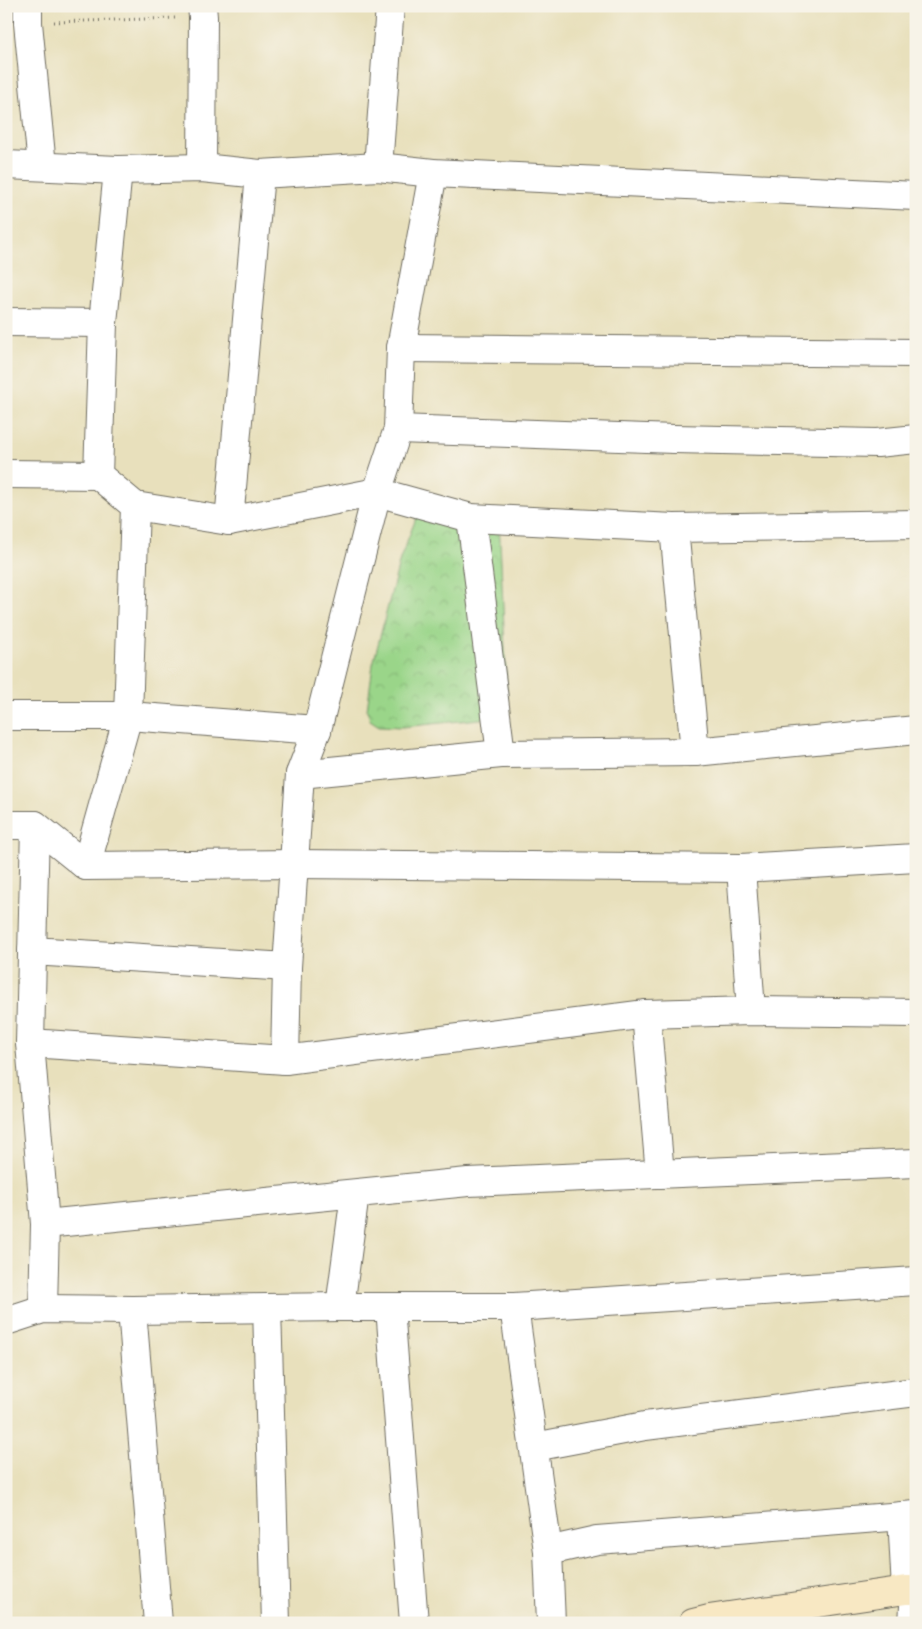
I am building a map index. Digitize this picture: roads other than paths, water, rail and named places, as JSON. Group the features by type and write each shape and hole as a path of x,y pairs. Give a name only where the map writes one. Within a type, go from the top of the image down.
{"street":[{"path":"378,167 390,6"},
{"path":"202,12 202,168"},
{"path":"28,14 42,166"},
{"path":"6,165 118,170 202,168 260,174 378,167 434,173 916,196"},
{"path":"98,475 103,323 118,170"},
{"path":"285,1060 287,967 300,774 317,730 378,492 398,429 400,348 434,173"},
{"path":"229,521 260,174"},
{"path":"6,322 103,323"},
{"path":"400,348 916,353"},
{"path":"398,429 674,439 867,443 916,439"},
{"path":"6,474 98,475 135,506 229,521 378,492 471,518 674,528 916,524"},
{"path":"86,866 128,716 135,506"},
{"path":"471,518 501,754"},
{"path":"674,528 695,752"},
{"path":"6,716 128,716 317,730"},
{"path":"300,774 501,754 695,752 916,730"},
{"path":"6,825 35,825 86,866 295,864 741,868 916,858"},
{"path":"35,825 30,1043 45,1224 43,1309"},
{"path":"741,868 751,1011"},
{"path":"32,951 287,967"},
{"path":"30,1043 285,1060 646,1014 751,1011 916,1013"},
{"path":"646,1014 660,1174"},
{"path":"45,1224 468,1182 916,1163"},
{"path":"340,1307 355,1194"},
{"path":"6,1321 43,1309 514,1307 916,1281"},
{"path":"390,1307 414,1623"},
{"path":"514,1307 548,1551 551,1623"},
{"path":"267,1308 276,1623"},
{"path":"132,1310 158,1623"},
{"path":"534,1447 645,1426 916,1392"},
{"path":"548,1551 597,1540 909,1516 913,1623"},
{"path":"704,1621 912,1590"}]}
